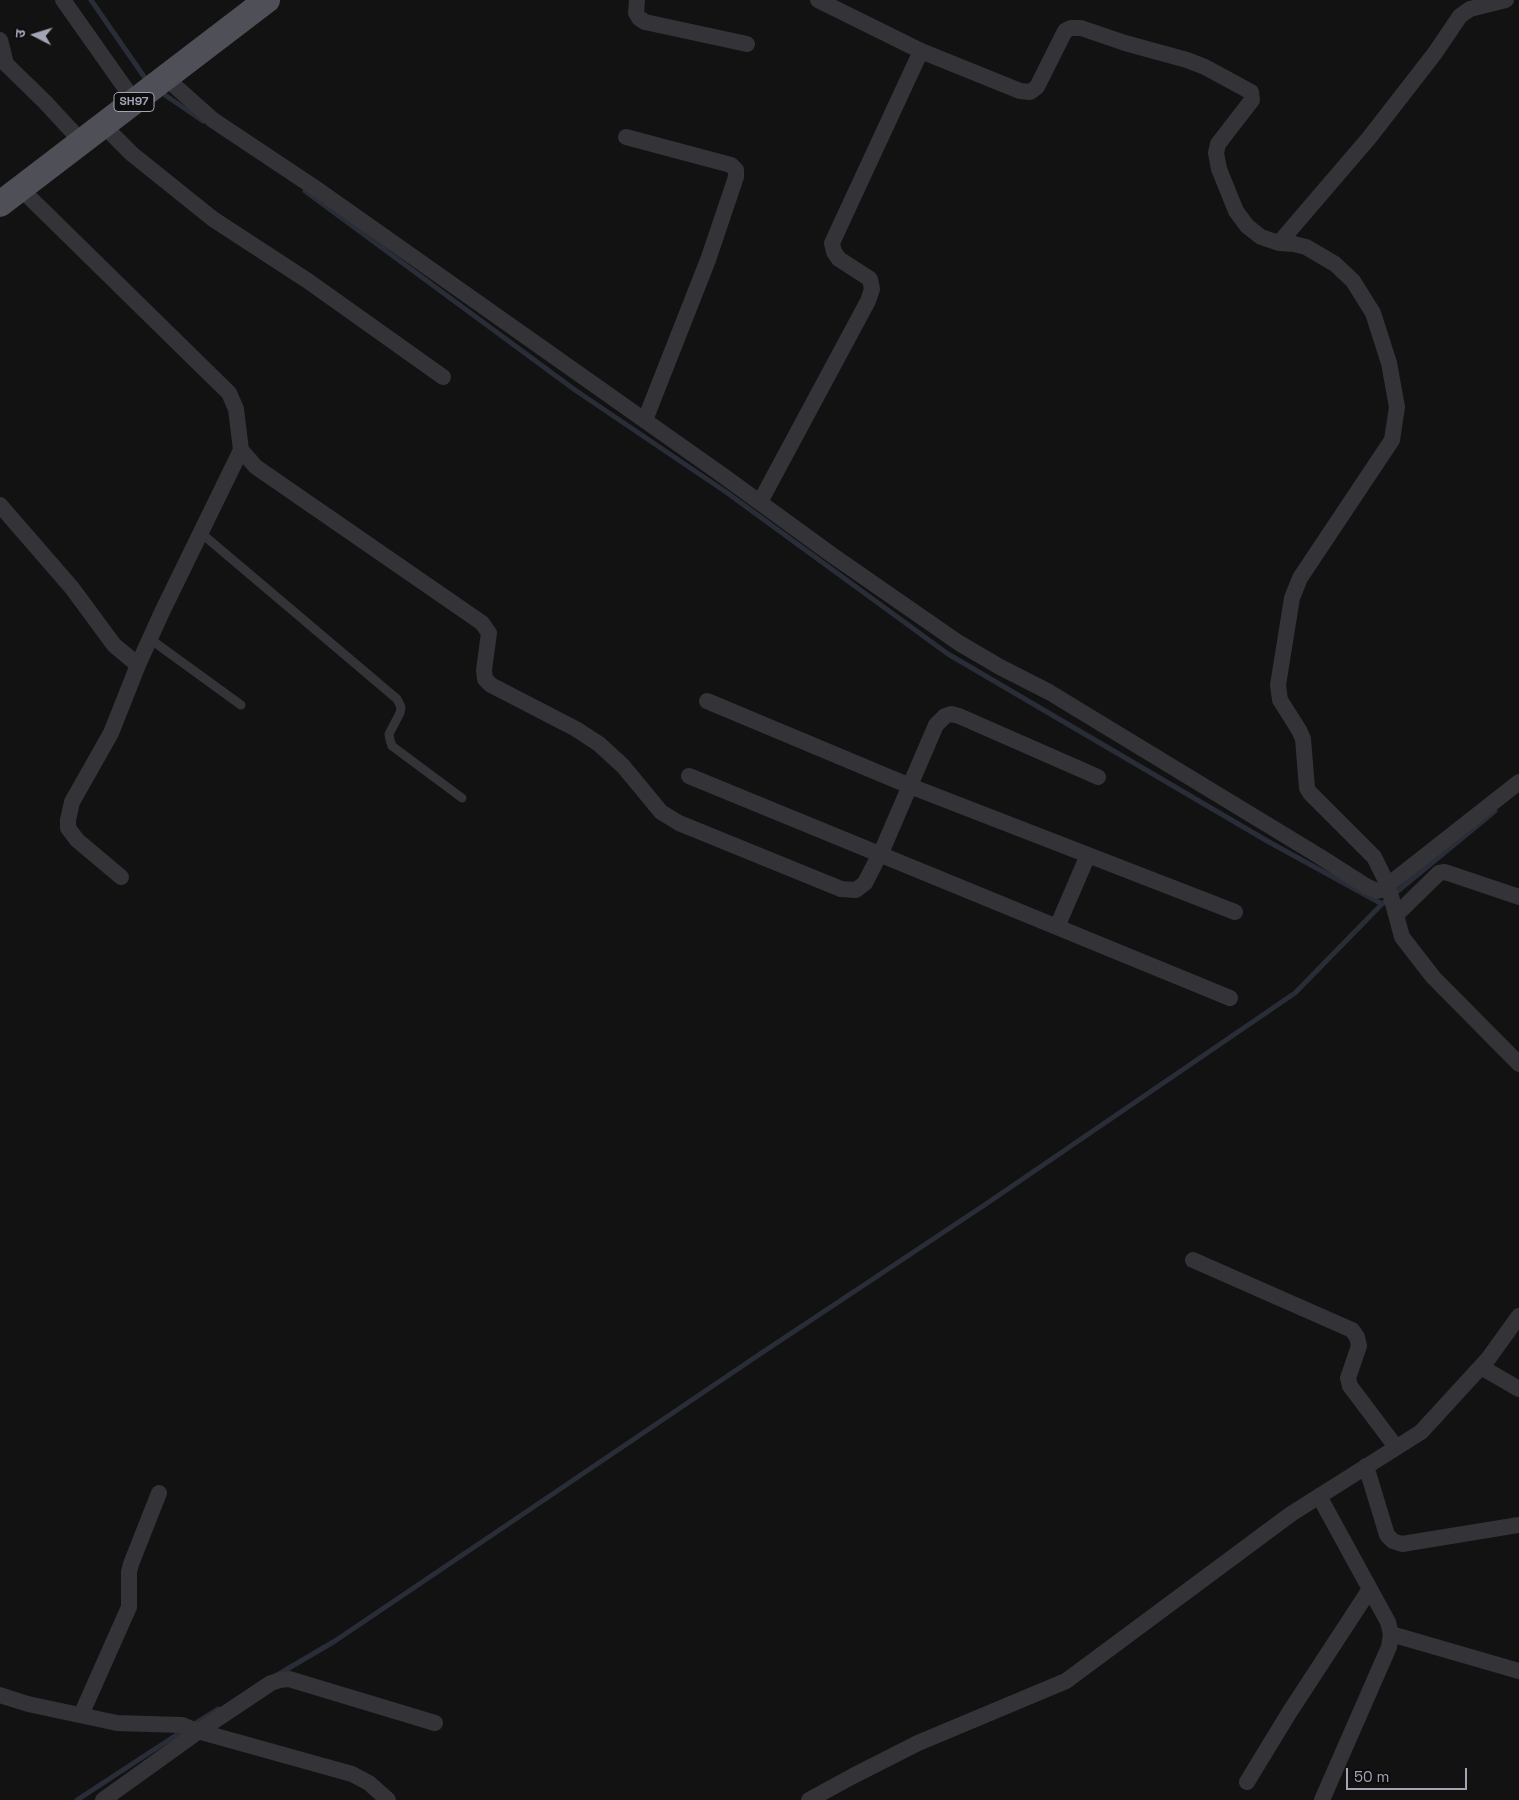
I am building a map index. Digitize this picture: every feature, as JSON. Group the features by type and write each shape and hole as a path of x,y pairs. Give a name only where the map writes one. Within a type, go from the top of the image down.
{"main road":[{"name":"SH97","path":"10,196 267,0"}],"street":[{"path":"63,0 135,102"},
{"path":"637,0 636,13 644,22 747,44"},
{"path":"818,0 921,51 1020,91 1030,92 1037,87 1065,31 1071,28 1081,28 1125,43 1187,60 1249,89 1253,97 1241,116 1218,144 1216,154 1218,169 1236,211 1247,226 1261,237 1279,243 1306,247 1335,264 1353,281 1373,312 1389,363 1397,407 1392,440 1300,578 1292,598 1278,685 1280,700 1303,739 1307,788 1310,794 1374,857 1391,897 1402,937 1433,977 1519,1064"},
{"path":"1279,243 1369,138 1435,53 1460,16 1470,10 1506,0"},
{"path":"0,40 6,64 82,142"},
{"path":"760,502 868,301 872,289 870,279 839,260 834,252 832,243 921,51"},
{"path":"166,78 213,120 321,192 959,643 1049,692 1366,886 1391,897"},
{"path":"103,126 132,154 213,219 308,281 443,376"},
{"path":"626,137 731,165 736,170 736,177 708,260 646,420"},
{"path":"10,196 229,392 236,409 241,450 150,639 112,733 72,802 68,828 77,840 121,877"},
{"path":"241,450 256,467 482,624 490,633 484,670 485,679 491,685 576,729 599,744 623,766 661,812 679,823 841,890 856,890 864,883 880,854 936,725 940,719 951,714 1098,777"},
{"path":"0,505 72,588 114,645 138,666"},
{"path":"707,700 910,786 1235,912"},
{"path":"689,776 1230,998"},
{"path":"1391,897 1519,782"},
{"path":"1057,926 1088,855"},
{"path":"1391,897 1439,873 1445,872 1519,897"},
{"path":"1193,1260 1352,1330 1357,1337 1359,1346 1348,1378 1350,1386 1396,1447"},
{"path":"809,1800 918,1743 1066,1681 1283,1519 1421,1432 1480,1367 1519,1316"},
{"path":"1480,1367 1519,1389"},
{"path":"1366,1466 1387,1535 1393,1541 1402,1544 1519,1525"},
{"path":"81,1715 129,1607 129,1572 131,1564 159,1493"},
{"path":"1318,1496 1388,1622 1390,1634 1389,1647 1322,1800"},
{"path":"1247,1782 1289,1713 1370,1589"},
{"path":"1390,1634 1519,1671"},
{"path":"102,1800 191,1729 271,1683 280,1680 289,1679 435,1723"},
{"path":"0,1695 28,1704 117,1723 191,1729 352,1774 369,1783 388,1800"}],"lane":[{"path":"201,532 397,699 400,713 390,734 392,746 462,798"},
{"path":"150,639 241,705"}],"waterway":[{"path":"91,0 145,78"},
{"path":"162,93 203,121"},
{"path":"305,191 575,390 726,492 948,654 1269,842 1382,904"},
{"path":"277,1675 335,1641 986,1204 1295,993 1382,904 1495,811"},
{"path":"191,1726 218,1709"},
{"path":"77,1800 184,1730"}]}
